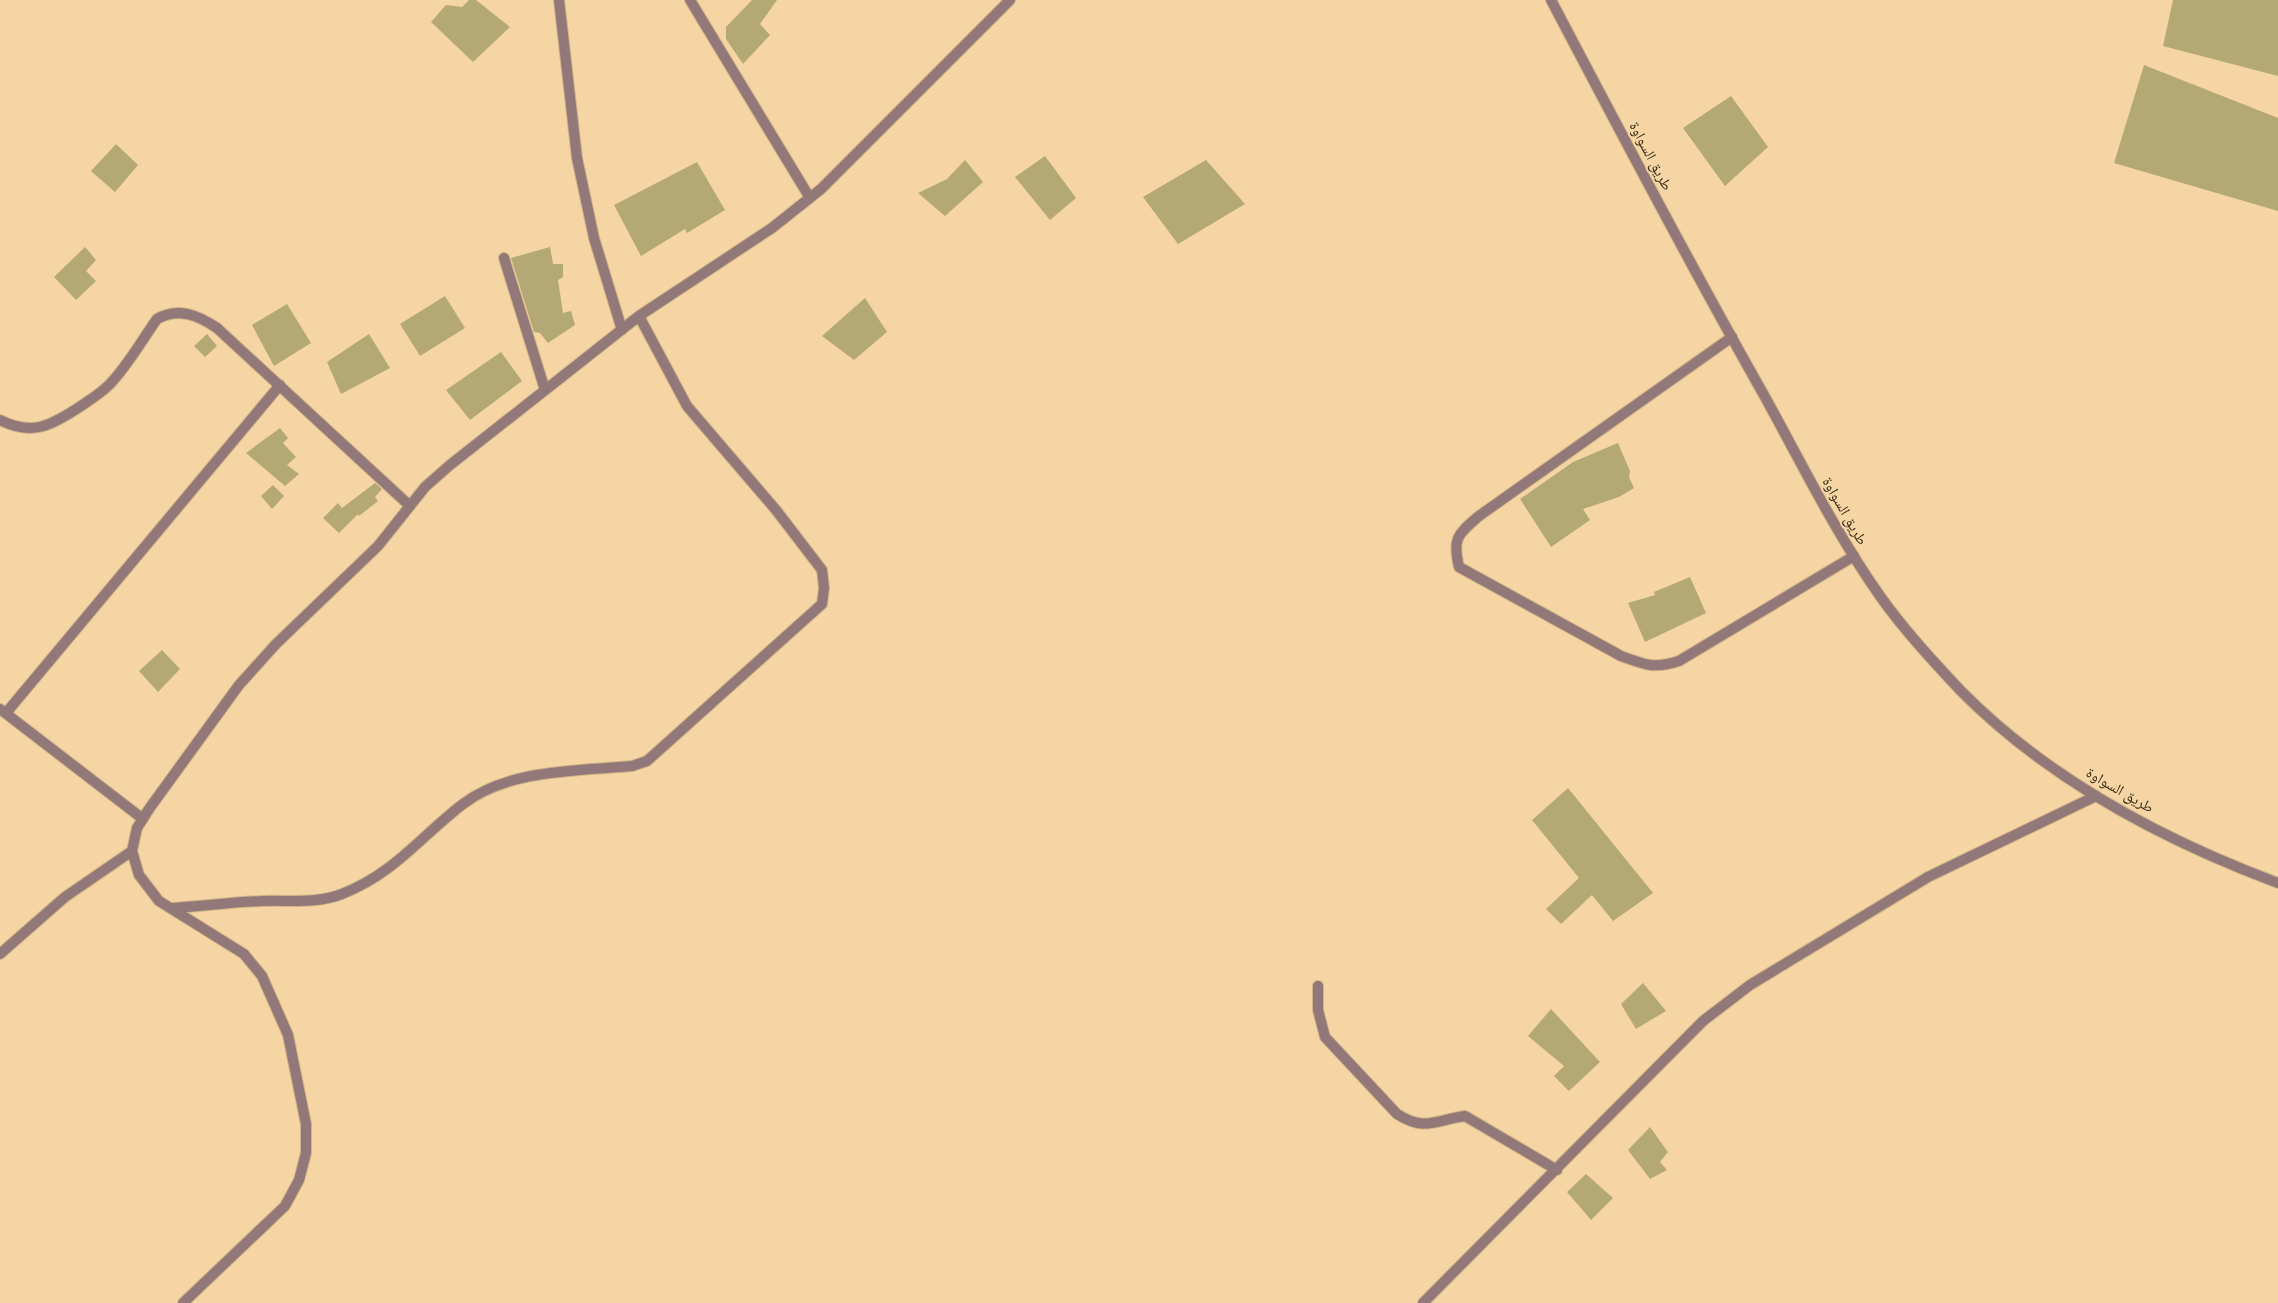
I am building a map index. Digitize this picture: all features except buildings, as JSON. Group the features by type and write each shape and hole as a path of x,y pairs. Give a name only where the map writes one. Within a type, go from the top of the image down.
{"street":[{"path":"559,0 577,158 594,238 622,330"},
{"path":"703,0 692,4 810,198"},
{"path":"183,1303 285,1206 299,1180 306,1152 306,1124 288,1035 262,976 244,954 160,901 139,875 132,852 137,828 173,773 238,685 276,644 378,546 425,487 450,465 639,316 772,228 810,198 875,138 1010,0"},
{"name":"طريق السواوة","path":"1551,0 1732,338 1854,556 1898,618 1963,693 2044,760 2096,796 2127,814 2201,852 2278,883"},
{"path":"504,258 545,390"},
{"path":"0,420 13,427 26,428 39,428 54,424 109,385 157,320 167,314 176,313 200,316 217,328 280,385 410,506"},
{"path":"172,908 264,901 306,902 327,899 368,882 396,864 464,804 478,795 523,778 632,766 647,761 822,604 824,588 822,570 776,510 687,406 639,316"},
{"path":"1732,338 1462,531 1454,548 1458,567 1621,656 1647,666 1662,666 1679,661 1854,556"},
{"path":"143,819 3,711 280,385"},
{"path":"1423,1303 1703,1021 1750,985 1928,877 2096,796"},
{"path":"0,954 64,896 132,852"},
{"path":"1318,986 1318,1010 1325,1037 1397,1114 1410,1122 1423,1125 1465,1116 1557,1170"}]}
